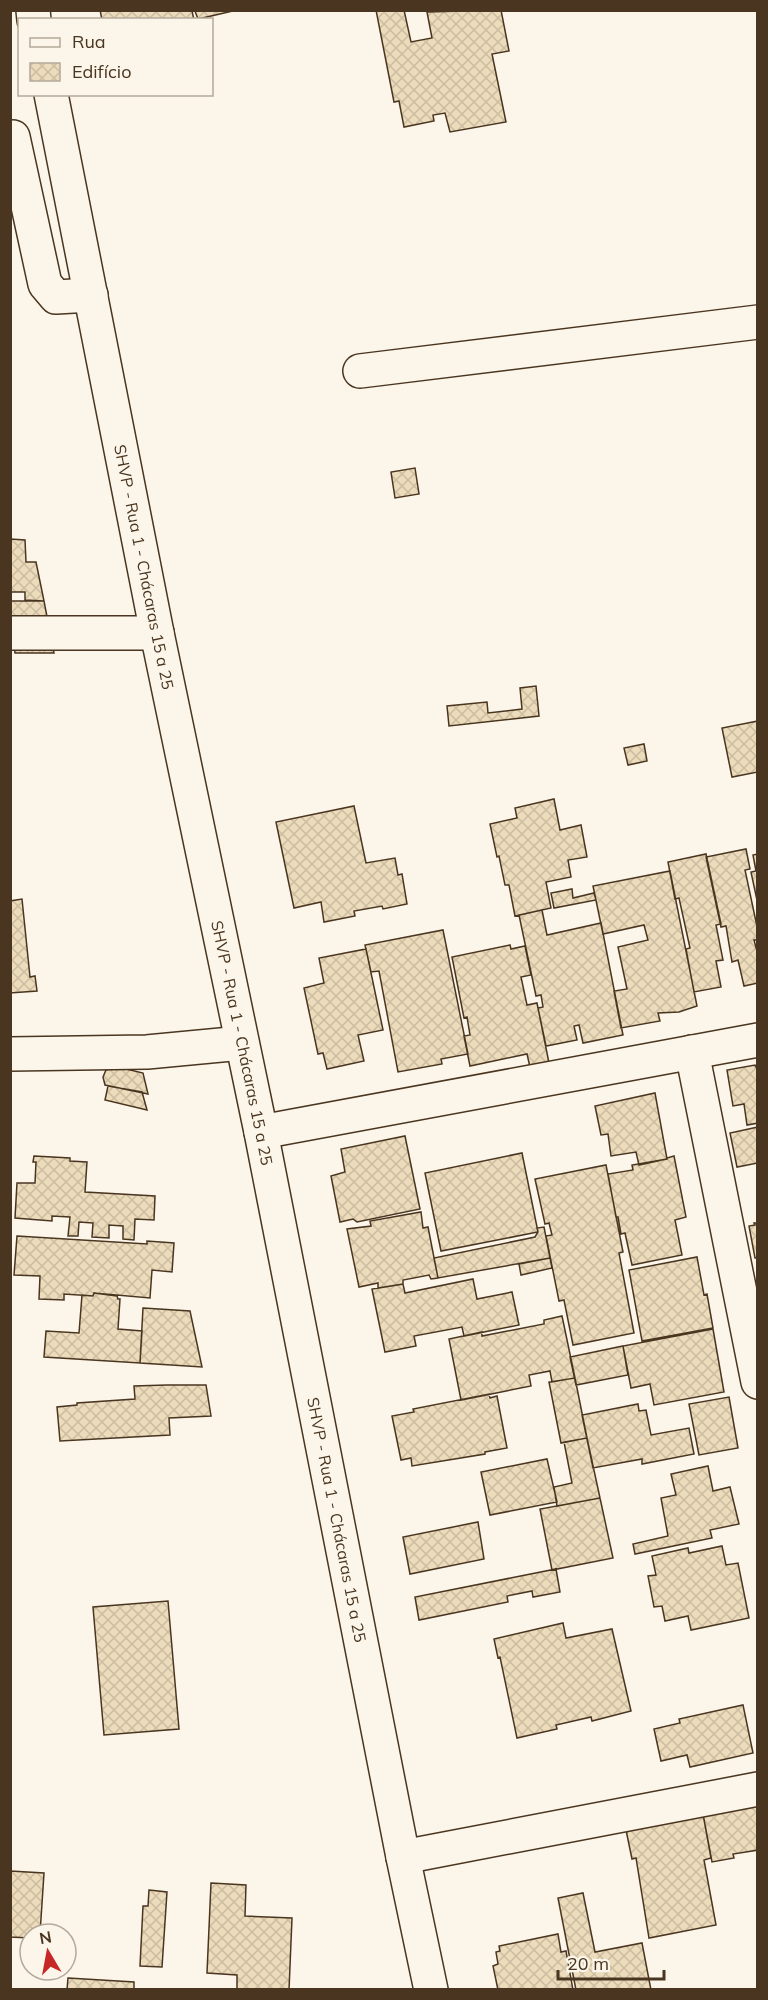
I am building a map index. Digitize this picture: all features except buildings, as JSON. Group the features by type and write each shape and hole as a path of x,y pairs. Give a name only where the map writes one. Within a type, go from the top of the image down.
{"street":[{"name":"SHVP - Rua 1 - Chácaras 15 a 25","path":"51,96 157,633 261,1132 431,1989"},
{"path":"60,135 12,137 45,284 56,297 91,295"},
{"path":"360,371 758,322"},
{"path":"10,633 157,633"},
{"path":"261,1132 758,1040"},
{"path":"10,1054 147,1052 242,1043"},
{"path":"692,1052 758,1382"},
{"path":"403,1857 758,1789"}]}
